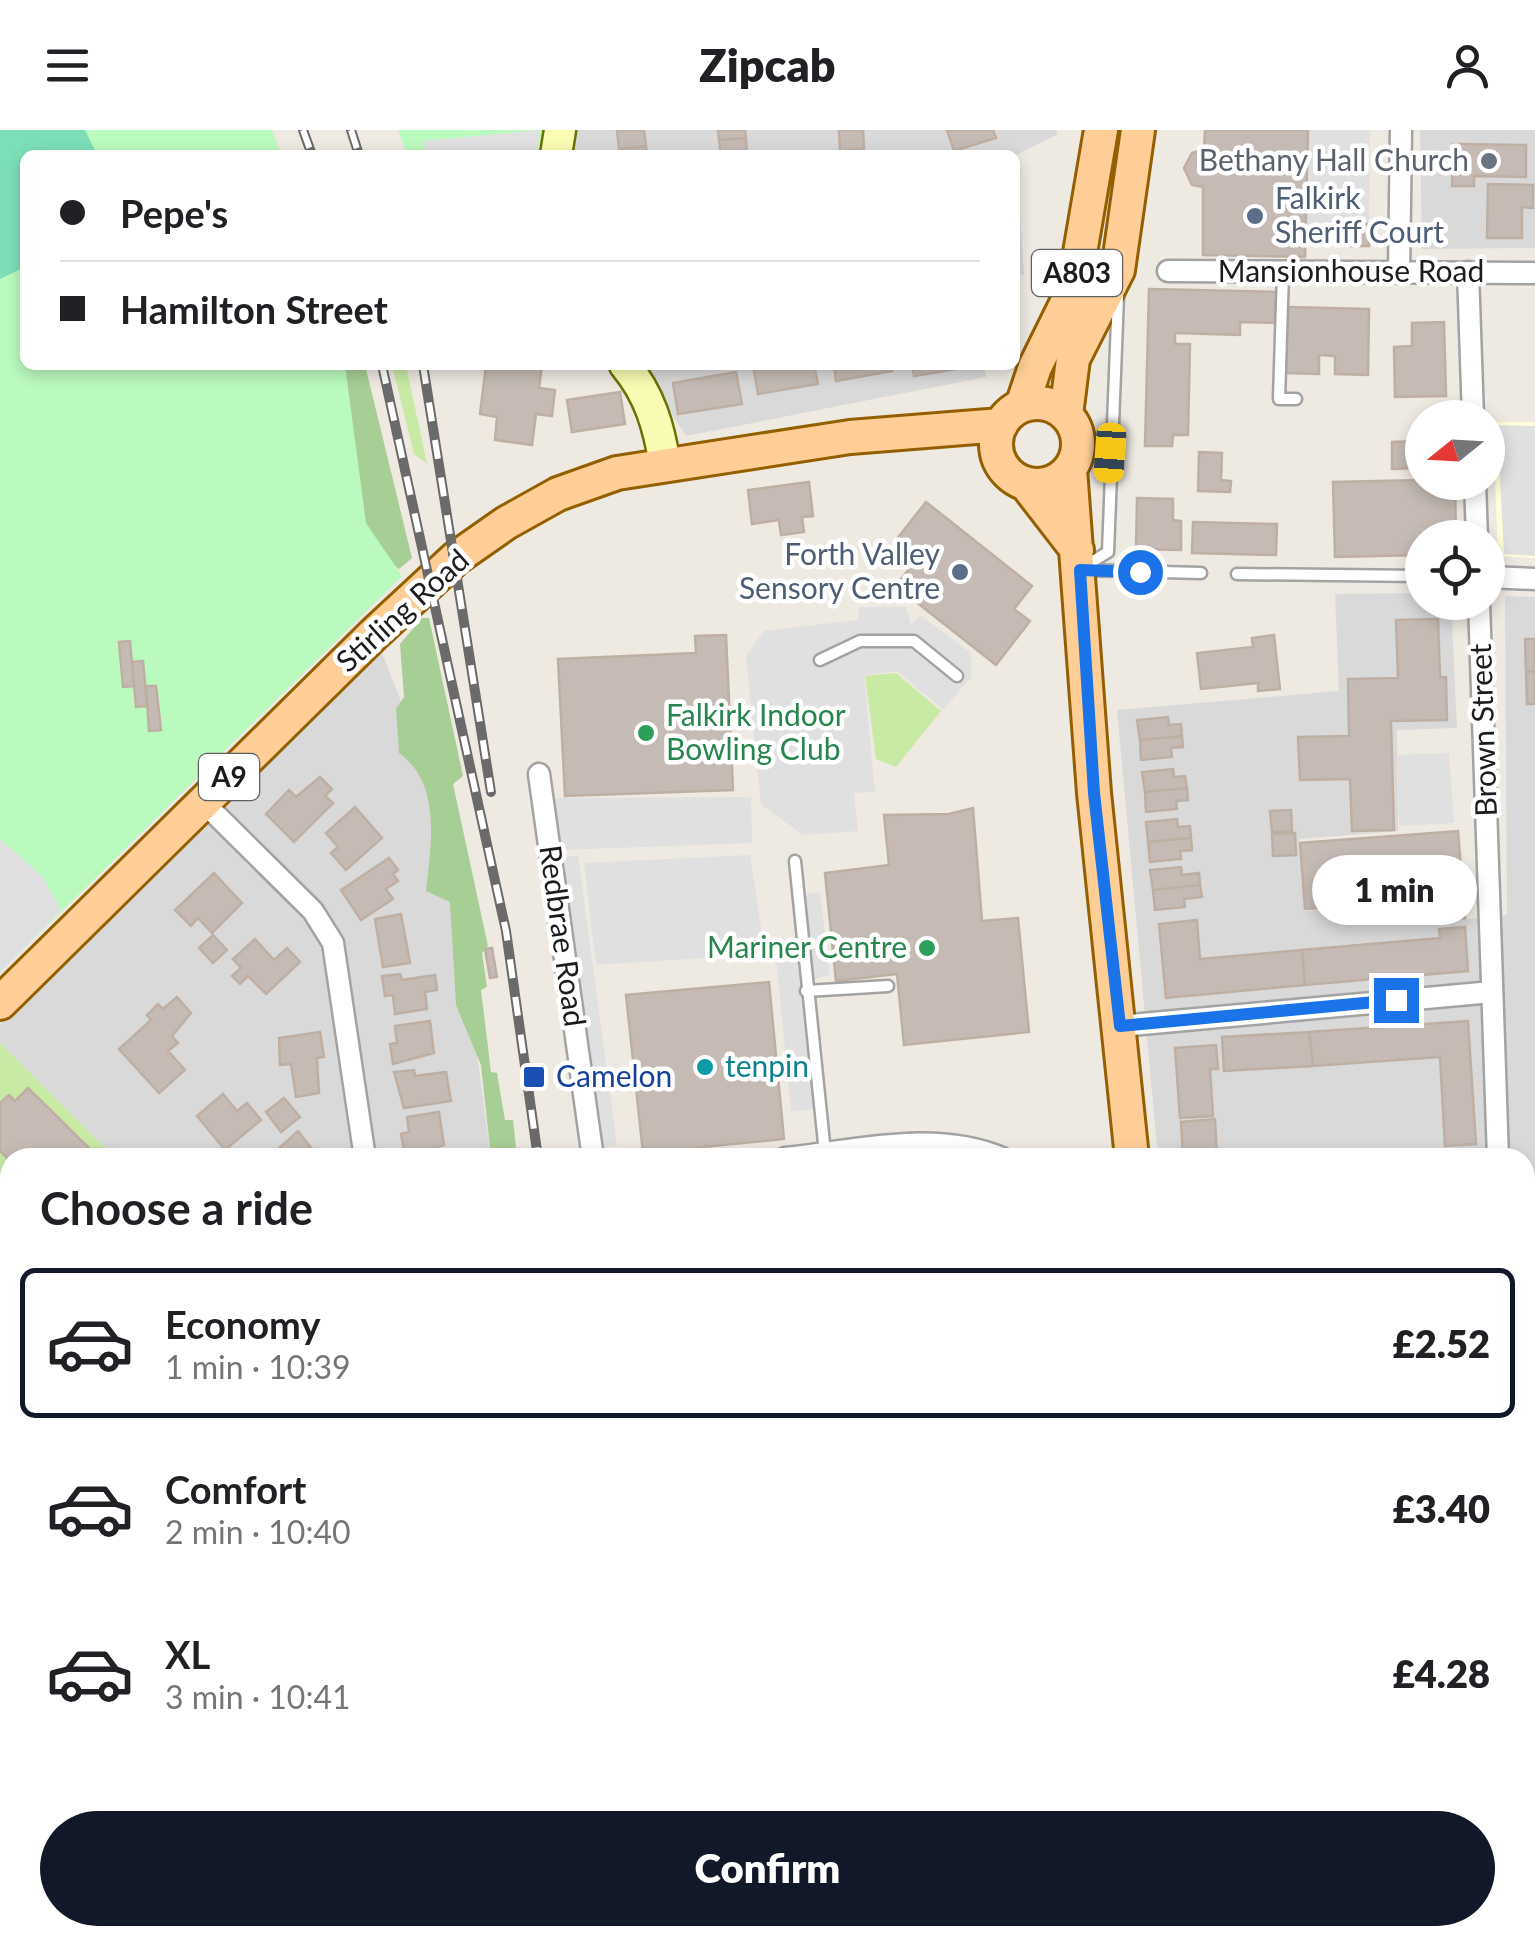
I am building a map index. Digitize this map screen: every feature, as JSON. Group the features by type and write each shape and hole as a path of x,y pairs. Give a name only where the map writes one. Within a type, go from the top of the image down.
{"main road":[{"name":"A803","path":"1012,415 1074,288 1101,130"},
{"name":"A803","path":"1066,415 1073,359 1118,270 1138,130"},
{"path":"1078,560 997,452 1012,415 1045,404 1066,415 1077,435 1070,469 1078,560 1094,793 1131,1148"},
{"name":"Stirling Road","path":"0,1003 456,558 558,494 617,473 850,437 918,433 1012,415"},
{"name":"Stirling Road","path":"918,433 1014,474"},
{"path":"1014,474 1050,483 1070,469"}],"street":[{"path":"1398,273 1401,130"},
{"name":"Mansionhouse Road","path":"1168,271 1535,273"},
{"path":"1468,272 1472,400"},
{"path":"629,370 642,385 652,411 665,465"},
{"path":"1505,578 1535,579"},
{"name":"Brown Street","path":"1480,620 1498,1148"},
{"name":"Redbrae Road","path":"539,774 592,1148"},
{"path":"203,802 313,911 334,943 364,1148"},
{"path":"1120,1026 1492,992"},
{"path":"868,1148 949,1144 980,1148"}],"lane":[{"path":"1078,560 1108,552 1118,270"},
{"path":"1283,272 1279,399 1296,399"},
{"path":"1078,560 1201,573"},
{"path":"1237,574 1405,576"},
{"path":"820,660 860,641 914,641 958,676"},
{"path":"795,861 824,1148"},
{"path":"806,991 888,986"}],"shaded area":[{"path":"539,130 538,150 425,150 423,141"},
{"path":"548,130 1056,130 1058,134 1020,153 544,150"},
{"path":"1308,130 1370,130 1369,224 1350,224 1349,246 1306,245"},
{"path":"1420,130 1535,130 1535,248 1422,249"},
{"path":"1020,215 1024,275 1020,275"},
{"path":"625,370 985,370 986,377 686,436 661,398"},
{"path":"1505,422 1535,422 1535,558 1505,556 1505,520 1497,520 1496,500 1505,500"},
{"path":"1505,425 1535,426 1535,556 1505,554"},
{"path":"1405,593 1405,620 1452,620 1457,728 1397,730 1398,831 1299,839 1304,911 1427,901 1428,923 1507,915 1505,596 1535,597 1535,1148 1157,1148 1117,710 1339,691 1335,594"},
{"path":"859,607 906,607 911,625 920,615 971,653 971,677 943,710 897,671 864,675 875,792 854,793 858,831 803,835 761,804 746,656 764,631 858,620"},
{"path":"380,648 416,739 455,892 490,1148 105,1148 0,1043 0,1024"},
{"path":"1449,753 1454,823 1399,826 1397,755"},
{"path":"751,797 752,843 558,850 552,798"},
{"path":"0,839 43,877 61,910 0,973"},
{"path":"750,855 765,954 596,965 584,863"},
{"path":"578,856 617,1145 579,1148 543,858"},
{"path":"820,892 830,975 813,979 826,1109 791,1111 775,948 808,943 804,894"}],"green space":[{"path":"0,130 272,130 279,150 20,150 20,370 346,370 366,523 402,576 0,972"},
{"path":"0,130 85,130 95,150 20,150 20,269 0,279"},
{"path":"398,130 548,130 544,150 405,150"},
{"path":"281,370 366,370 412,558 399,569 376,550"},
{"path":"393,370 407,370 427,464 414,454"},
{"path":"422,618 429,618 463,776 453,784 488,946 482,953 487,987 481,990 491,1072 497,1073 505,1120 513,1120 516,1148 490,1148 481,1065 456,1005 450,902 426,891 431,835 428,798 413,766 399,753 396,709 404,697 400,644"},
{"path":"896,673 941,711 896,767 876,759 865,676"},
{"path":"0,1043 105,1148 0,1148"}],"building":[{"path":"617,130 644,130 646,146 619,149"},
{"path":"718,130 745,130 746,138 719,140"},
{"path":"839,130 863,130 864,149 840,150"},
{"path":"947,130 993,130 996,138 954,150"},
{"name":"Falkirk Sheriff Court","path":"1205,130 1308,130 1305,257 1203,255 1203,187 1192,185 1184,168 1192,153 1204,149"},
{"path":"746,138 747,150 720,150 719,140"},
{"name":"Bethany Hall Church","path":"1453,144 1526,145 1526,177 1474,176 1474,186 1452,186"},
{"path":"646,146 646,150 619,150"},
{"path":"1488,184 1533,185 1533,208 1522,207 1522,238 1487,238"},
{"path":"1349,224 1369,224 1369,246 1349,246"},
{"path":"1149,289 1280,292 1279,323 1240,322 1240,335 1175,333 1175,344 1190,344 1188,435 1173,435 1172,446 1145,446"},
{"path":"1287,307 1369,309 1368,375 1335,374 1335,356 1319,355 1319,374 1286,373"},
{"path":"1444,322 1446,396 1395,397 1394,347 1412,346 1412,323"},
{"path":"485,370 541,370 539,388 555,390 552,416 536,414 532,445 495,440 497,417 480,414"},
{"path":"754,370 815,370 818,384 758,394"},
{"path":"835,370 892,370 892,371 836,381"},
{"path":"913,370 950,370 914,376"},
{"path":"736,372 742,404 678,414 673,383"},
{"path":"620,392 625,424 572,432 567,400"},
{"path":"1392,442 1405,442 1405,469 1392,469"},
{"path":"1199,452 1222,453 1221,480 1231,481 1230,492 1198,491"},
{"path":"1405,480 1405,500 1455,500 1456,520 1405,520 1405,555 1335,557 1333,482"},
{"path":"809,482 813,516 802,517 804,532 781,535 779,520 752,524 748,490"},
{"path":"1137,498 1173,499 1173,520 1181,521 1181,550 1136,549"},
{"name":"Forth Valley Sensory Centre","path":"926,502 1032,586 1014,609 1030,621 996,665 896,586 918,557 896,540"},
{"path":"1193,522 1277,524 1276,555 1192,553"},
{"path":"1396,620 1438,620 1440,677 1446,677 1447,720 1391,721 1394,830 1352,831 1350,779 1300,780 1298,737 1349,736 1348,679 1398,678"},
{"name":"Falkirk Indoor Bowling Club","path":"726,635 733,790 565,796 558,659 696,653 695,636"},
{"path":"1274,635 1280,689 1258,691 1258,683 1201,689 1197,653 1253,647 1252,638"},
{"path":"1525,639 1535,639 1535,671 1526,672"},
{"path":"130,641 134,686 123,687 119,642"},
{"path":"143,661 147,706 136,707 132,662"},
{"path":"1535,671 1535,704 1527,704 1526,672"},
{"path":"146,686 156,686 161,730 149,731"},
{"path":"1168,717 1169,725 1181,724 1182,736 1140,740 1137,720"},
{"path":"1182,736 1183,747 1171,748 1172,757 1141,760 1140,740"},
{"path":"1173,769 1174,777 1185,776 1187,788 1145,792 1142,772"},
{"path":"320,777 332,789 325,796 333,803 294,842 266,814 289,790 296,797"},
{"path":"1187,788 1188,800 1176,801 1177,809 1146,812 1145,792"},
{"path":"355,807 382,838 346,870 331,853 338,847 326,833"},
{"name":"Mariner Centre","path":"973,808 982,921 1018,918 1029,1032 904,1045 897,974 836,981 825,873 889,865 884,815 949,814"},
{"path":"1291,810 1292,831 1272,832 1270,811"},
{"path":"1177,819 1178,827 1190,826 1191,838 1148,842 1146,822"},
{"path":"1458,831 1465,918 1430,920 1429,900 1305,909 1300,843"},
{"path":"1295,833 1296,855 1273,856 1272,834"},
{"path":"1191,838 1192,850 1180,851 1181,859 1150,862 1148,842"},
{"path":"389,858 398,870 393,874 398,881 386,889 393,899 361,920 341,890"},
{"path":"1181,867 1182,875 1199,873 1200,885 1153,890 1150,870"},
{"path":"214,873 242,903 212,933 198,918 191,926 175,910"},
{"path":"1200,885 1202,897 1184,899 1185,907 1155,910 1153,890"},
{"path":"401,914 410,963 383,967 375,919"},
{"path":"1197,920 1200,959 1302,950 1305,985 1166,998 1159,924"},
{"path":"1465,927 1468,971 1305,985 1302,950 1440,938 1439,929"},
{"path":"213,935 227,950 213,963 199,948"},
{"path":"255,939 274,960 287,948 300,962 266,994 248,976 240,984 232,976 241,968 233,959"},
{"path":"492,948 497,977 490,978 485,949"},
{"path":"400,974 402,980 435,975 437,990 425,992 427,1009 395,1014 393,995 385,996 382,976"},
{"name":"tenpin","path":"769,982 784,1139 693,1148 642,1148 626,995"},
{"path":"177,997 191,1013 172,1036 178,1043 168,1051 185,1070 159,1093 119,1049 151,1020 147,1015 158,1004 163,1009"},
{"path":"430,1021 434,1053 393,1064 390,1044 397,1043 395,1026"},
{"path":"1468,1021 1476,1144 1445,1146 1440,1057 1313,1066 1309,1032"},
{"path":"320,1032 324,1057 317,1058 319,1093 296,1097 291,1064 280,1065 279,1038"},
{"path":"1309,1032 1313,1066 1224,1071 1222,1037"},
{"path":"1216,1045 1218,1069 1210,1069 1213,1116 1180,1118 1175,1048"},
{"path":"414,1070 415,1076 446,1072 451,1101 404,1108 394,1072"},
{"path":"28,1088 89,1148 0,1148 0,1103 9,1095 15,1101"},
{"path":"223,1094 237,1111 247,1103 261,1120 223,1148 197,1116"},
{"path":"284,1098 300,1117 281,1132 266,1112"},
{"path":"439,1112 444,1145 404,1148 401,1134 409,1132 407,1117"},
{"path":"1215,1119 1216,1148 1182,1148 1181,1122"},
{"path":"298,1131 311,1148 279,1148"}],"railway":[{"path":"303,130 310,150"},
{"path":"351,130 357,150"},
{"path":"383,370 506,931 537,1148"},
{"path":"424,370 491,792"}],"place":[{"name":"Bethany Hall Church","path":"1489,161"},
{"name":"Falkirk Sheriff Court","path":"1255,216"},
{"name":"Forth Valley Sensory Centre","path":"960,572"},
{"name":"Falkirk Indoor Bowling Club","path":"646,733"},
{"name":"Mariner Centre","path":"927,948"},
{"name":"tenpin","path":"705,1067"},
{"name":"Camelon","path":"534,1077"}],"route":[{"path":"1140,572 1080,570 1094,793 1120,1026 1396,1000"}]}
